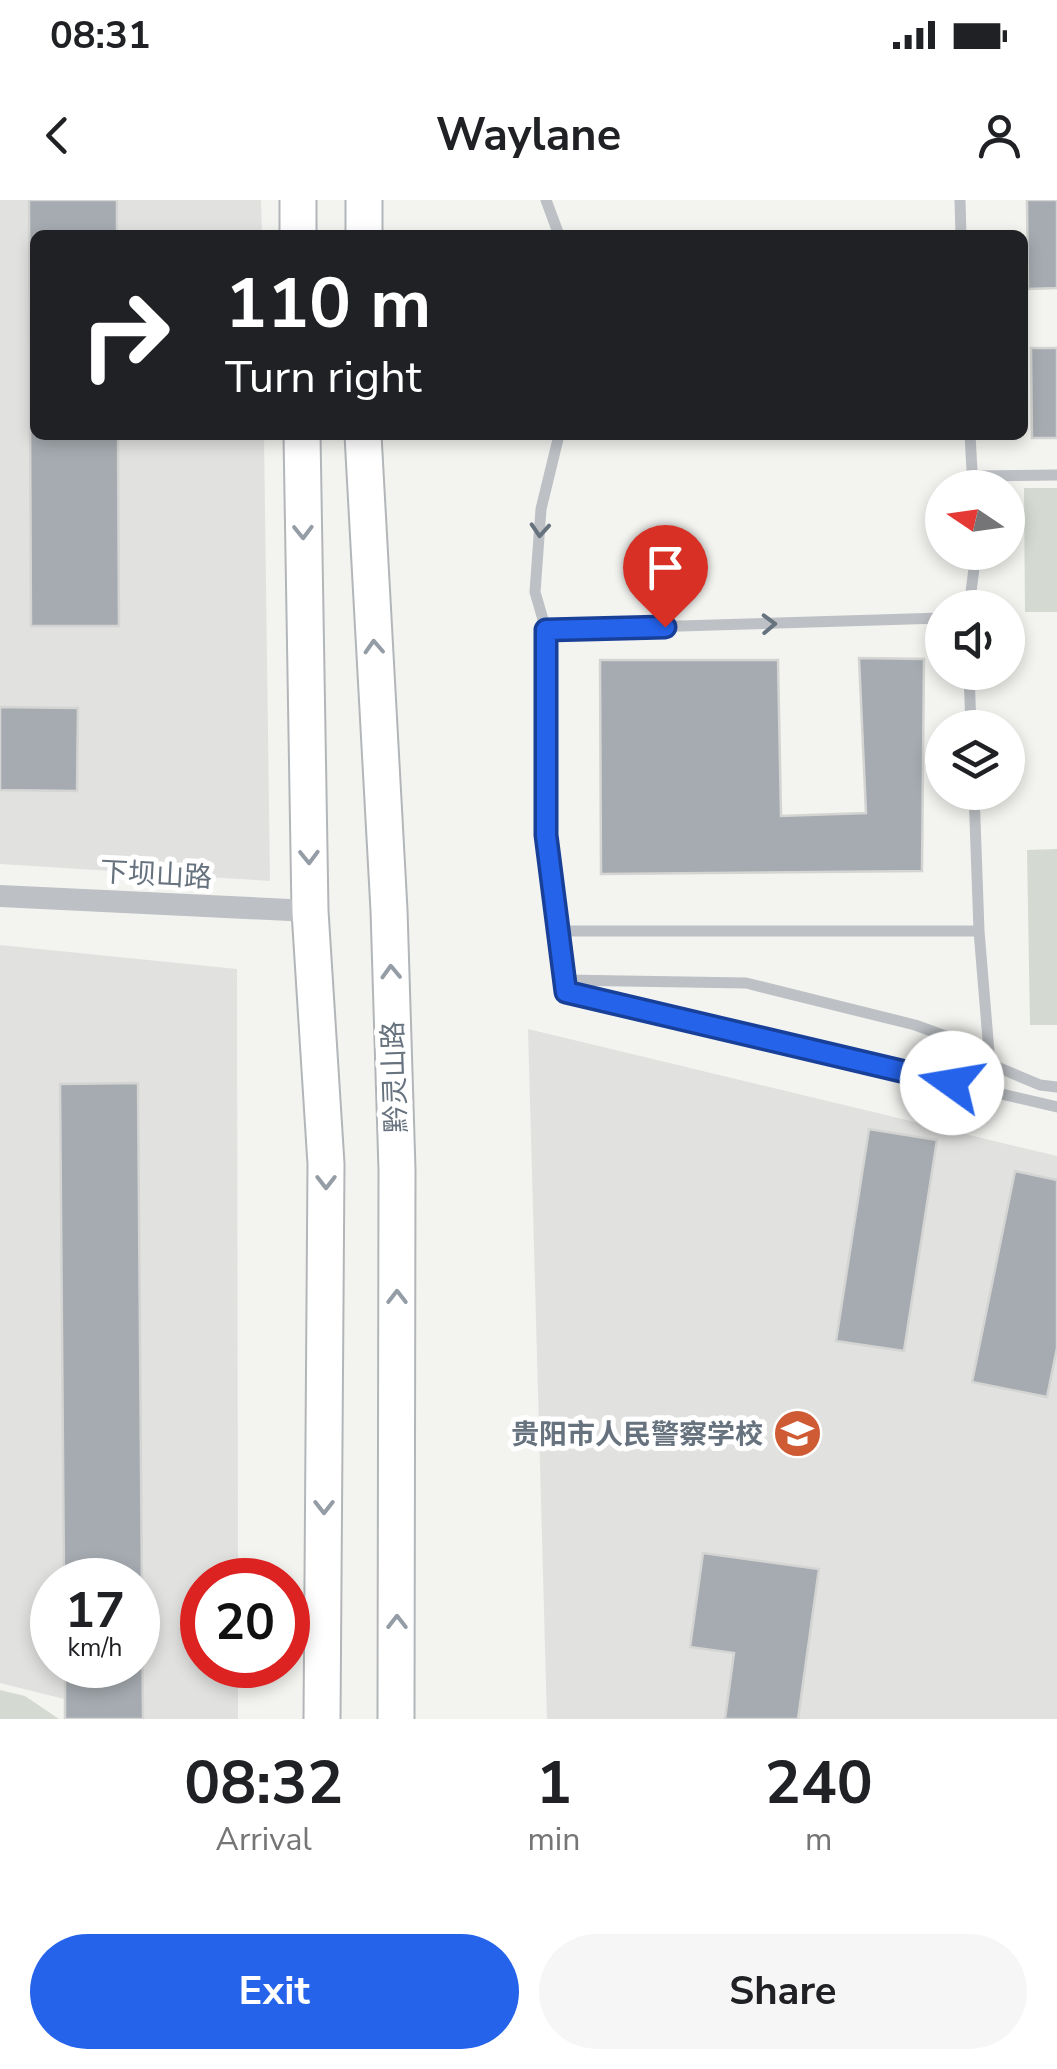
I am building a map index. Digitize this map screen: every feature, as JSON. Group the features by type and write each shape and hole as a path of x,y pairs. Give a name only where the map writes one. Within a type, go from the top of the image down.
{"main road":[{"path":"298,200 298,230"},
{"path":"364,200 364,230"},
{"path":"302,440 310,911 326,1164 322,1719"},
{"name":"黔灵山路","path":"368,441 397,1170 396,1719"}],"street":[{"name":"下坝山路","path":"0,896 310,911"}],"lane":[{"path":"546,200 558,230"},
{"path":"960,200 961,230"},
{"path":"558,440 541,509 536,592 546,630 546,835 566,992 1057,1107"},
{"path":"970,440 971,470"},
{"path":"1025,478 1057,475"},
{"path":"546,630 925,619"},
{"path":"975,810 990,1064 1040,1085 1057,1087"},
{"path":"557,931 979,931"},
{"path":"564,980 746,982 915,1025 948,1037 952,1083"}],"shaded area":[{"path":"0,200 261,200 262,230 30,230 30,440 264,440 270,881 0,864"},
{"path":"1025,488 1057,488 1057,612 1025,612"},
{"path":"1057,849 1057,1025 1030,1025 1027,850"},
{"path":"0,945 237,969 238,1558 180,1558 180,1688 238,1688 238,1719 144,1719 0,1683"},
{"name":"贵阳市人民警察学校","path":"528,1029 1057,1156 1057,1719 547,1719"},
{"path":"0,1690 25,1696 59,1719 0,1719"}],"building":[{"path":"29,200 117,200 117,230 30,230 30,413"},
{"path":"1027,200 1057,200 1057,288 1028,289"},
{"path":"1031,348 1057,348 1057,438 1032,438"},
{"path":"30,440 118,440 119,626 31,626"},
{"path":"859,658 924,659 922,871 601,874 600,660 778,660 781,816 866,813"},
{"path":"0,707 78,708 77,791 0,790"},
{"path":"138,1083 142,1558 64,1558 60,1084"},
{"path":"869,1129 937,1140 904,1351 836,1341"},
{"path":"1015,1171 1057,1180 1057,1348 1047,1397 972,1382"},
{"path":"703,1553 819,1569 798,1719 725,1719 734,1653 690,1647"},
{"path":"65,1688 143,1688 143,1719 65,1719"}],"place":[{"name":"贵阳市人民警察学校","path":"798,1434"}],"route":[{"path":"665,627 546,630 546,835 566,992 952,1083"}]}
